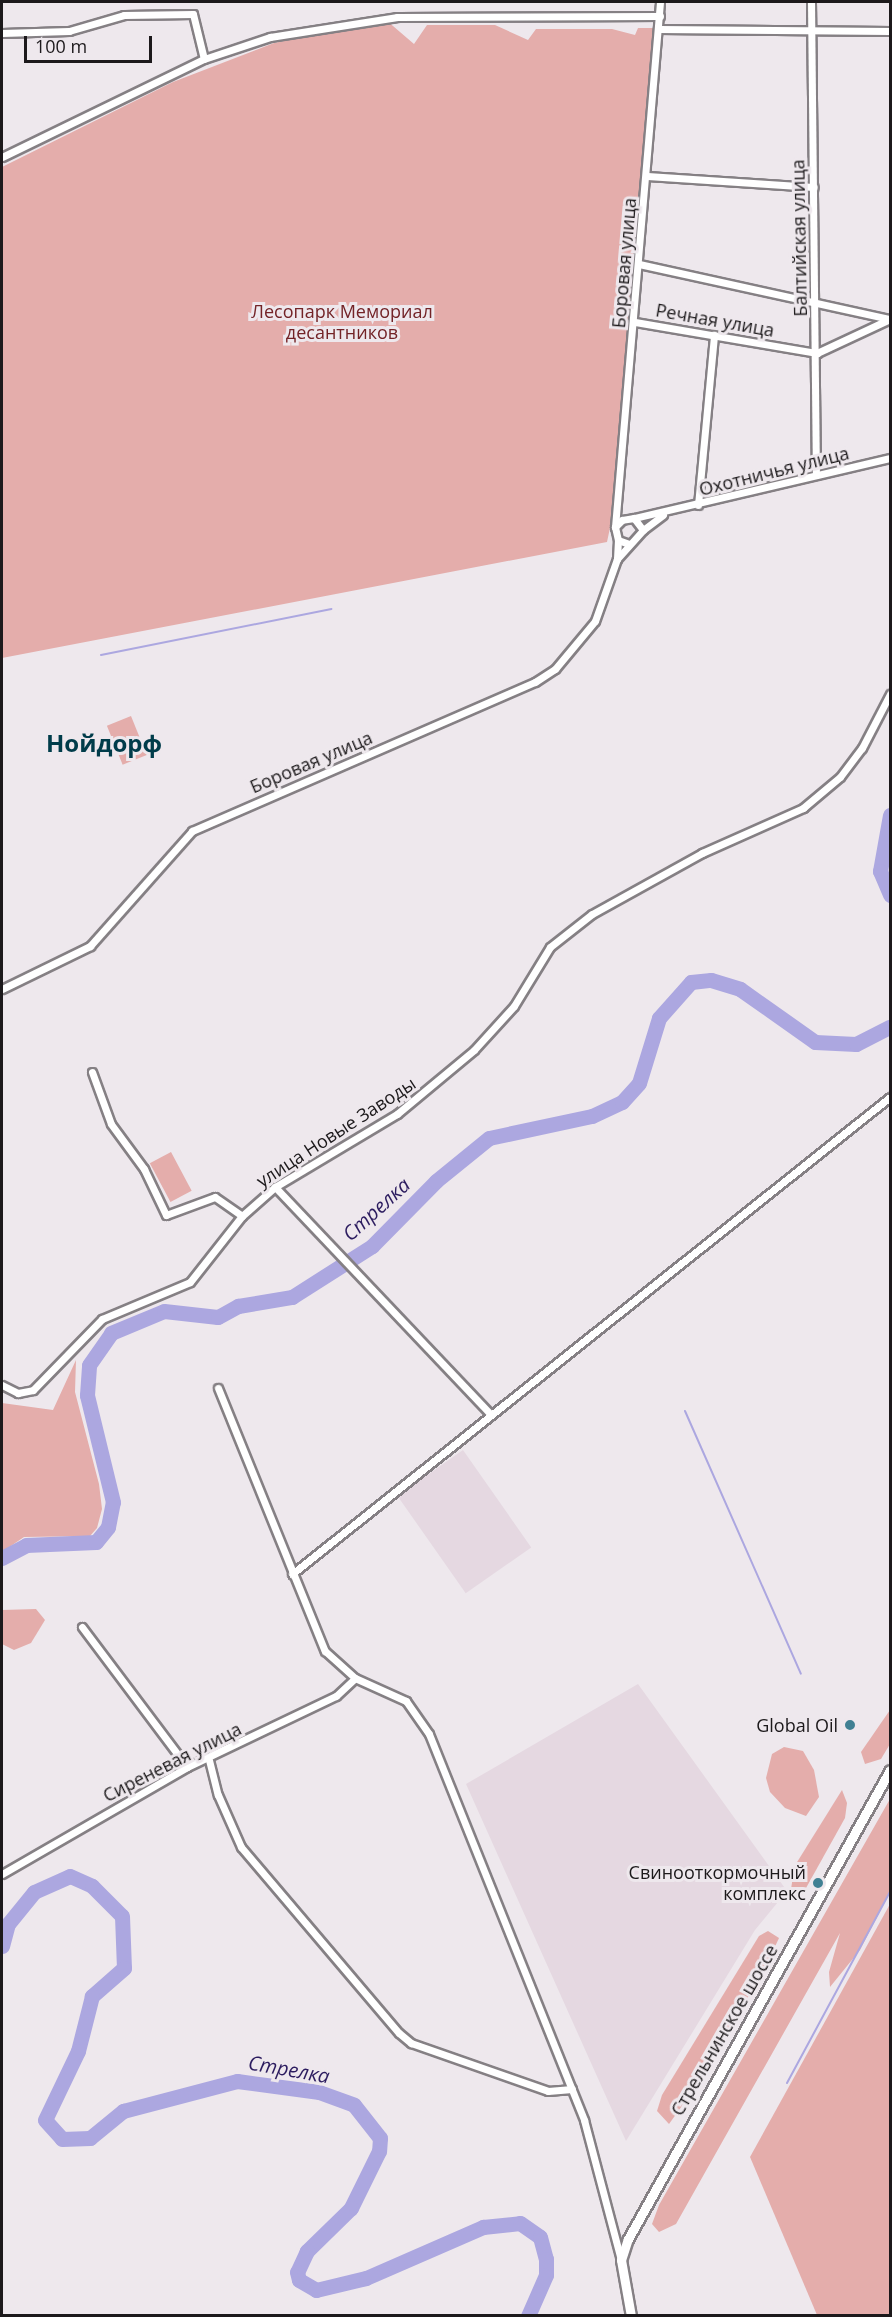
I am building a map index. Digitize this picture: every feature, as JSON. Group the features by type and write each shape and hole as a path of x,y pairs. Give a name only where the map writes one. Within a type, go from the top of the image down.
{"main road":[{"name":"Стрельнинское шоссе","path":"621,2260 660,2177 891,1770"},
{"path":"621,2260 631,2316"}],"street":[{"name":"Боровая улица","path":"2,989 90,946 192,831 546,675 571,653 595,621 617,559 618,540 615,527 660,2"},
{"name":"Балтийская улица","path":"811,2 814,299 817,353 816,475"},
{"path":"2,33 69,31 124,15 193,14 204,59"},
{"path":"2,157 204,59 270,37 359,20 466,14 660,16"},
{"path":"659,29 891,31"},
{"path":"646,176 814,187"},
{"path":"639,264 814,299 890,319"},
{"path":"817,353 890,319"},
{"name":"Речная улица","path":"634,322 817,353"},
{"path":"698,505 714,335"},
{"name":"Охотничья улица","path":"617,513 631,518 665,513 891,458"},
{"name":"Охотничья улица","path":"629,544 665,513"},
{"path":"615,527 631,518 643,530"},
{"path":"618,540 629,544"},
{"name":"Боровая улица","path":"617,559 629,544"},
{"name":"улица Новые Заводы","path":"2,1385 18,1393 33,1390 102,1318 184,1286 242,1216 275,1187 397,1114 446,1076 508,1014 550,947 592,914 702,853 783,820 820,795 862,748 891,694"},
{"path":"92,1072 111,1124 144,1169 166,1215 215,1197 242,1216"},
{"path":"291,1574 891,1097"},
{"path":"275,1187 491,1415"},
{"path":"218,1388 291,1574 325,1651 355,1678 391,1691 420,1715 518,1948 572,2089 597,2161 610,2234 621,2260"},
{"path":"82,1627 187,1767"},
{"name":"Сиреневая улица","path":"2,1874 187,1767 209,1760 336,1696 355,1678"},
{"path":"209,1760 218,1795 241,1846 399,2033 411,2043 548,2091 572,2089"}],"shaded area":[{"path":"463,1450 531,1547 466,1593 397,1496"},
{"path":"638,1684 787,1891 755,1930 626,2141 466,1784"}],"green space":[{"name":"Лесопарк Мемориал десантников","path":"386,20 414,44 427,25 495,25 528,40 536,29 612,29 635,35 638,28 654,28 615,504 607,542 2,658 2,167 173,82 274,43"},
{"path":"131,716 147,755 123,765 107,726"},
{"path":"171,1152 192,1191 170,1202 150,1163"},
{"path":"76,1360 75,1392 99,1484 102,1509 97,1528 90,1536 24,1537 2,1552 2,1403 53,1410"},
{"path":"36,1609 45,1620 31,1643 14,1650 2,1644 2,1610"},
{"path":"890,1710 890,1744 881,1759 865,1764 861,1752"},
{"path":"784,1747 803,1751 814,1770 819,1797 806,1816 785,1808 770,1792 766,1778 772,1754"},
{"path":"842,1790 847,1803 845,1818 801,1897 791,1890 794,1867"},
{"path":"890,1799 890,1892 860,1950 830,1987 829,1972 840,1933 676,2224 659,2232 652,2224 659,2205"},
{"path":"890,1904 890,2315 817,2315 750,2157"},
{"path":"768,1931 779,1938 772,1953 710,2067 669,2124 657,2111 662,2095 759,1936"}],"waterway":[{"path":"101,655 331,609"},
{"name":"Стрелка","path":"890,815 880,871 890,895"},
{"name":"Стрелка","path":"2,1558 26,1545 96,1542 108,1527 113,1502 87,1395 89,1365 111,1333 164,1311 218,1317 238,1306 292,1297 372,1246 436,1181 489,1138 592,1116 622,1102 639,1083 659,1018 691,982 711,980 740,989 815,1042 856,1044 890,1027"},
{"path":"685,1411 801,1674"},
{"name":"Стрелка","path":"2,1946 8,1924 34,1892 70,1876 92,1886 122,1916 124,1968 92,1996 78,2051 45,2120 62,2139 90,2138 123,2111 237,2081 319,2092 354,2105 380,2138 379,2151 351,2208 307,2251 297,2272 299,2280 316,2290 366,2278 483,2227 520,2223 540,2237 546,2259 546,2275 528,2316"},
{"path":"787,2083 890,1892"}],"place":[{"name":"Global Oil","path":"850,1725"},
{"name":"Свинооткормочный комплекс","path":"818,1883"}],"district":[{"name":"Нойдорф","path":"104,743"}]}
